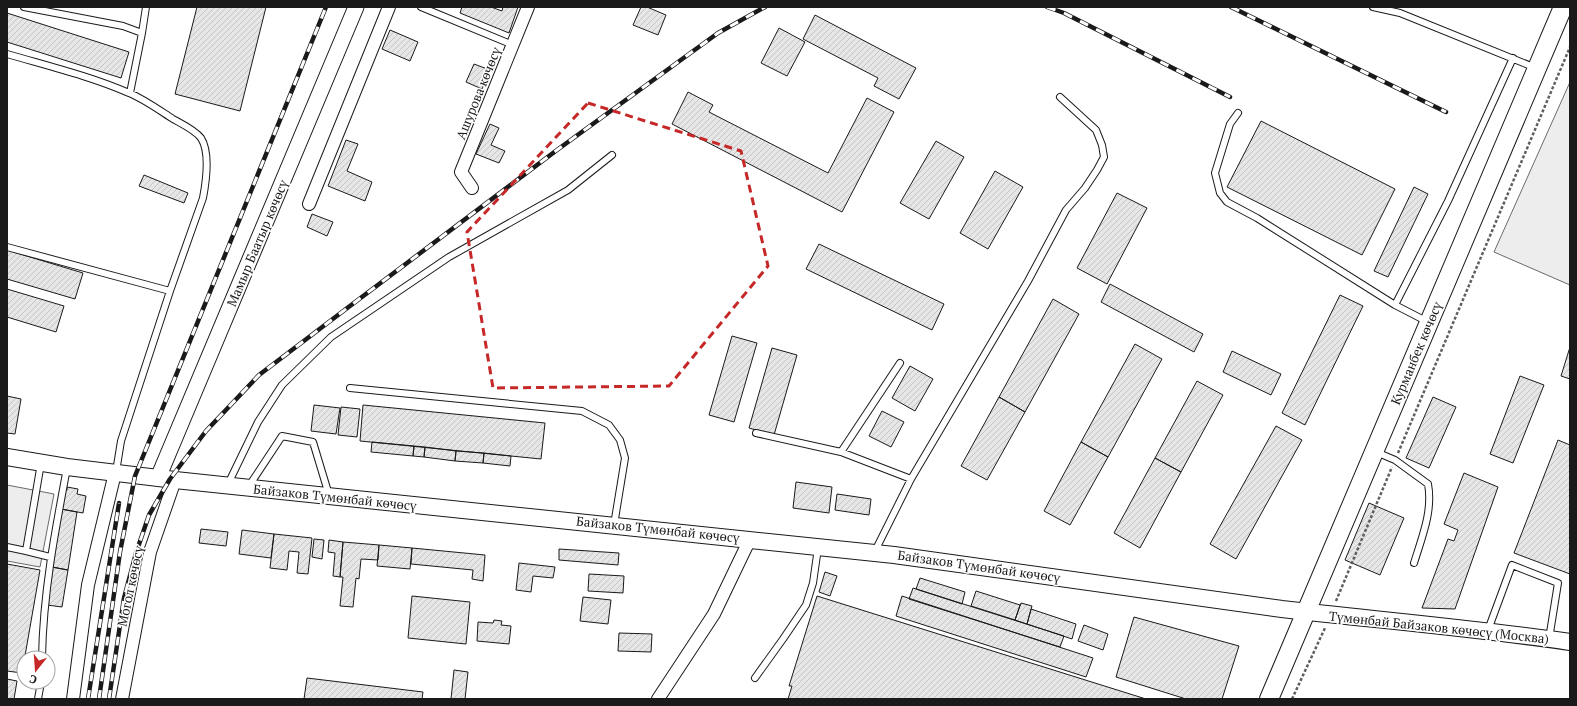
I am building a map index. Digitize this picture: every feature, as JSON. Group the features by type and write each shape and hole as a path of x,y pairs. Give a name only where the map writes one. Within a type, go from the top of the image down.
{"main road":[{"name":"Курманбек көчөсү","path":"1269,699 1563,7"},
{"name":"Байзаков Түмөнбай көчөсү","path":"7,457 67,467 228,486 874,553 974,565 1307,611"},
{"name":"Түмөнбай Байзаков көчөсү (Москва)","path":"1307,611 1331,615 1488,630 1570,642"}],"street":[{"name":"Мамыр Баатыр көчөсү","path":"158,478 356,7"},
{"path":"309,204 389,7"},
{"name":"Ашурова көчөсү","path":"472,188 461,172 528,7"},
{"path":"73,699 88,585 115,473"},
{"name":"Могол көчөсү","path":"122,699 150,552 175,480"},
{"path":"658,699 714,614 750,539"}],"lane":[{"path":"24,7 123,26 142,34"},
{"path":"130,93 146,7"},
{"path":"421,7 513,45"},
{"path":"1373,7 1400,13 1537,69"},
{"path":"7,54 86,77 130,93 201,137 205,149 206,184 203,198 170,291 121,441 115,473"},
{"path":"1395,305 1448,201 1513,58"},
{"path":"874,553 911,479 1028,282 1066,210 1085,188 1104,157 1102,145 1096,130 1060,97"},
{"path":"1238,113 1230,124 1215,173 1220,192 1227,202 1263,222 1395,305 1429,323"},
{"path":"228,486 258,422 282,385 331,337 449,257 568,190 612,155"},
{"path":"7,247 170,291"},
{"path":"841,452 900,364"},
{"path":"350,388 582,411 609,425 620,440 625,458 614,525"},
{"path":"756,433 841,452 911,479"},
{"path":"248,488 282,436 313,442 330,496"},
{"path":"1374,452 1395,460 1428,484 1430,492 1429,510 1414,563"},
{"path":"26,551 42,462"},
{"path":"42,650 42,635 50,557 67,467"},
{"path":"7,547 50,557"},
{"path":"755,678 806,605 813,583 818,547"},
{"path":"1488,630 1512,565 1558,583 1549,639"}],"path":[{"path":"1292,699 1331,615 1570,47"}],"highlighted area":[{"path":"588,103 741,151 768,266 669,386 493,388 467,232"}],"shaded area":[{"path":"1570,82 1570,285 1494,252"},
{"path":"7,485 54,494 40,567 7,561"}],"building":[{"path":"197,7 266,7 240,111 175,94"},
{"path":"462,7 491,7 502,11 503,7 518,7 509,33 460,13"},
{"path":"641,7 647,7 666,15 658,35 633,25"},
{"path":"7,13 129,52 121,78 7,42"},
{"path":"815,15 916,68 899,99 874,86 878,78 803,39"},
{"path":"779,28 805,42 787,76 761,63"},
{"path":"390,30 418,42 410,61 382,49"},
{"path":"474,64 490,70 482,89 466,82"},
{"path":"688,92 713,105 709,112 828,173 867,98 894,112 842,212 672,124"},
{"path":"1261,121 1395,189 1362,255 1227,187"},
{"path":"490,124 499,128 491,145 505,151 499,163 476,154"},
{"path":"346,140 358,144 347,171 372,182 365,201 328,186"},
{"path":"936,141 964,157 929,219 900,203"},
{"path":"995,171 1023,187 988,249 960,233"},
{"path":"144,175 188,193 184,203 139,186"},
{"path":"1414,187 1428,194 1388,277 1374,271"},
{"path":"1117,193 1147,208 1107,284 1077,268"},
{"path":"312,214 333,222 327,236 307,227"},
{"path":"819,244 944,304 932,330 806,269"},
{"path":"7,250 83,273 75,299 7,279"},
{"path":"1110,284 1203,334 1194,352 1101,302"},
{"path":"7,289 64,306 56,332 7,317"},
{"path":"1340,295 1363,306 1305,425 1282,413"},
{"path":"1053,299 1079,314 1025,412 999,397"},
{"path":"732,336 757,343 734,422 709,415"},
{"path":"1135,344 1162,359 1108,457 1081,442"},
{"path":"1570,347 1570,379 1561,376"},
{"path":"772,348 797,355 774,435 749,428"},
{"path":"1232,351 1281,374 1271,395 1223,372"},
{"path":"910,366 933,379 915,411 892,398"},
{"path":"1520,376 1544,385 1513,463 1490,454"},
{"path":"1197,381 1223,395 1181,472 1155,458"},
{"path":"7,396 21,399 15,434 7,433"},
{"path":"999,397 1025,412 987,480 961,466"},
{"path":"1433,397 1456,407 1429,468 1406,458"},
{"path":"314,405 340,408 336,434 311,431"},
{"path":"363,405 545,423 541,459 360,441"},
{"path":"341,407 360,409 357,437 338,435"},
{"path":"882,411 904,422 891,447 869,436"},
{"path":"1276,426 1302,440 1236,559 1210,544"},
{"path":"1558,440 1570,445 1570,574 1514,553"},
{"path":"372,442 414,446 413,456 371,452"},
{"path":"1081,442 1108,457 1070,525 1044,511"},
{"path":"414,446 425,447 424,457 413,456"},
{"path":"425,447 456,451 455,461 424,457"},
{"path":"456,451 484,453 483,463 455,461"},
{"path":"484,453 511,456 510,466 483,463"},
{"path":"1155,458 1181,472 1140,548 1114,533"},
{"path":"1464,473 1498,487 1455,609 1422,608 1448,539 1454,541 1458,530 1444,524"},
{"path":"796,482 832,487 829,513 793,508"},
{"path":"67,487 78,489 77,494 86,496 83,513 61,509 64,490 67,490"},
{"path":"837,494 871,499 869,515 835,510"},
{"path":"1369,503 1404,518 1380,575 1345,560"},
{"path":"61,509 77,512 68,570 52,567"},
{"path":"201,529 228,532 226,546 199,543"},
{"path":"242,530 274,534 271,558 239,554"},
{"path":"274,534 312,538 308,574 297,573 299,552 289,551 287,570 270,568"},
{"path":"314,539 324,540 322,559 312,557"},
{"path":"329,540 343,542 340,577 333,576 335,553 328,552"},
{"path":"343,542 379,545 378,560 361,559 359,579 356,578 353,607 340,606 343,577 340,577"},
{"path":"379,545 412,548 410,569 377,566"},
{"path":"412,548 485,555 483,581 472,579 473,570 411,564"},
{"path":"559,549 619,553 618,565 559,560"},
{"path":"519,563 555,567 553,578 533,576 531,592 516,590"},
{"path":"7,564 40,570 26,650 16,650 16,672 7,671"},
{"path":"52,567 68,570 62,607 47,605"},
{"path":"825,572 837,576 830,596 819,592"},
{"path":"589,574 624,576 623,593 588,591"},
{"path":"920,578 965,592 962,604 916,589"},
{"path":"913,588 1064,636 1060,647 909,599"},
{"path":"976,591 1020,605 1015,620 971,606"},
{"path":"412,596 470,602 466,644 408,638"},
{"path":"817,596 1146,699 788,699 792,686 789,686"},
{"path":"902,596 1093,658 1086,677 896,616"},
{"path":"583,597 611,600 608,624 580,621"},
{"path":"1021,603 1032,606 1027,624 1015,620"},
{"path":"1031,609 1076,624 1072,639 1027,624"},
{"path":"1134,617 1239,646 1222,699 1186,699 1116,677"},
{"path":"494,620 502,621 501,625 511,626 509,644 477,641 478,622 493,623"},
{"path":"1084,625 1108,634 1103,650 1078,641"},
{"path":"619,633 652,634 651,652 618,651"},
{"path":"454,670 468,672 465,699 451,699"},
{"path":"307,678 423,692 422,699 304,699"},
{"path":"7,679 16,681 14,699 7,699"}],"railway":[{"path":"99,699 120,552 135,476 326,7"},
{"path":"109,699 124,598 136,553 149,515 170,479 206,431 259,375 557,150 718,33 765,7"},
{"path":"1047,7 1064,13 1230,97"},
{"path":"1231,7 1446,112"},
{"path":"88,699 119,503"}]}
